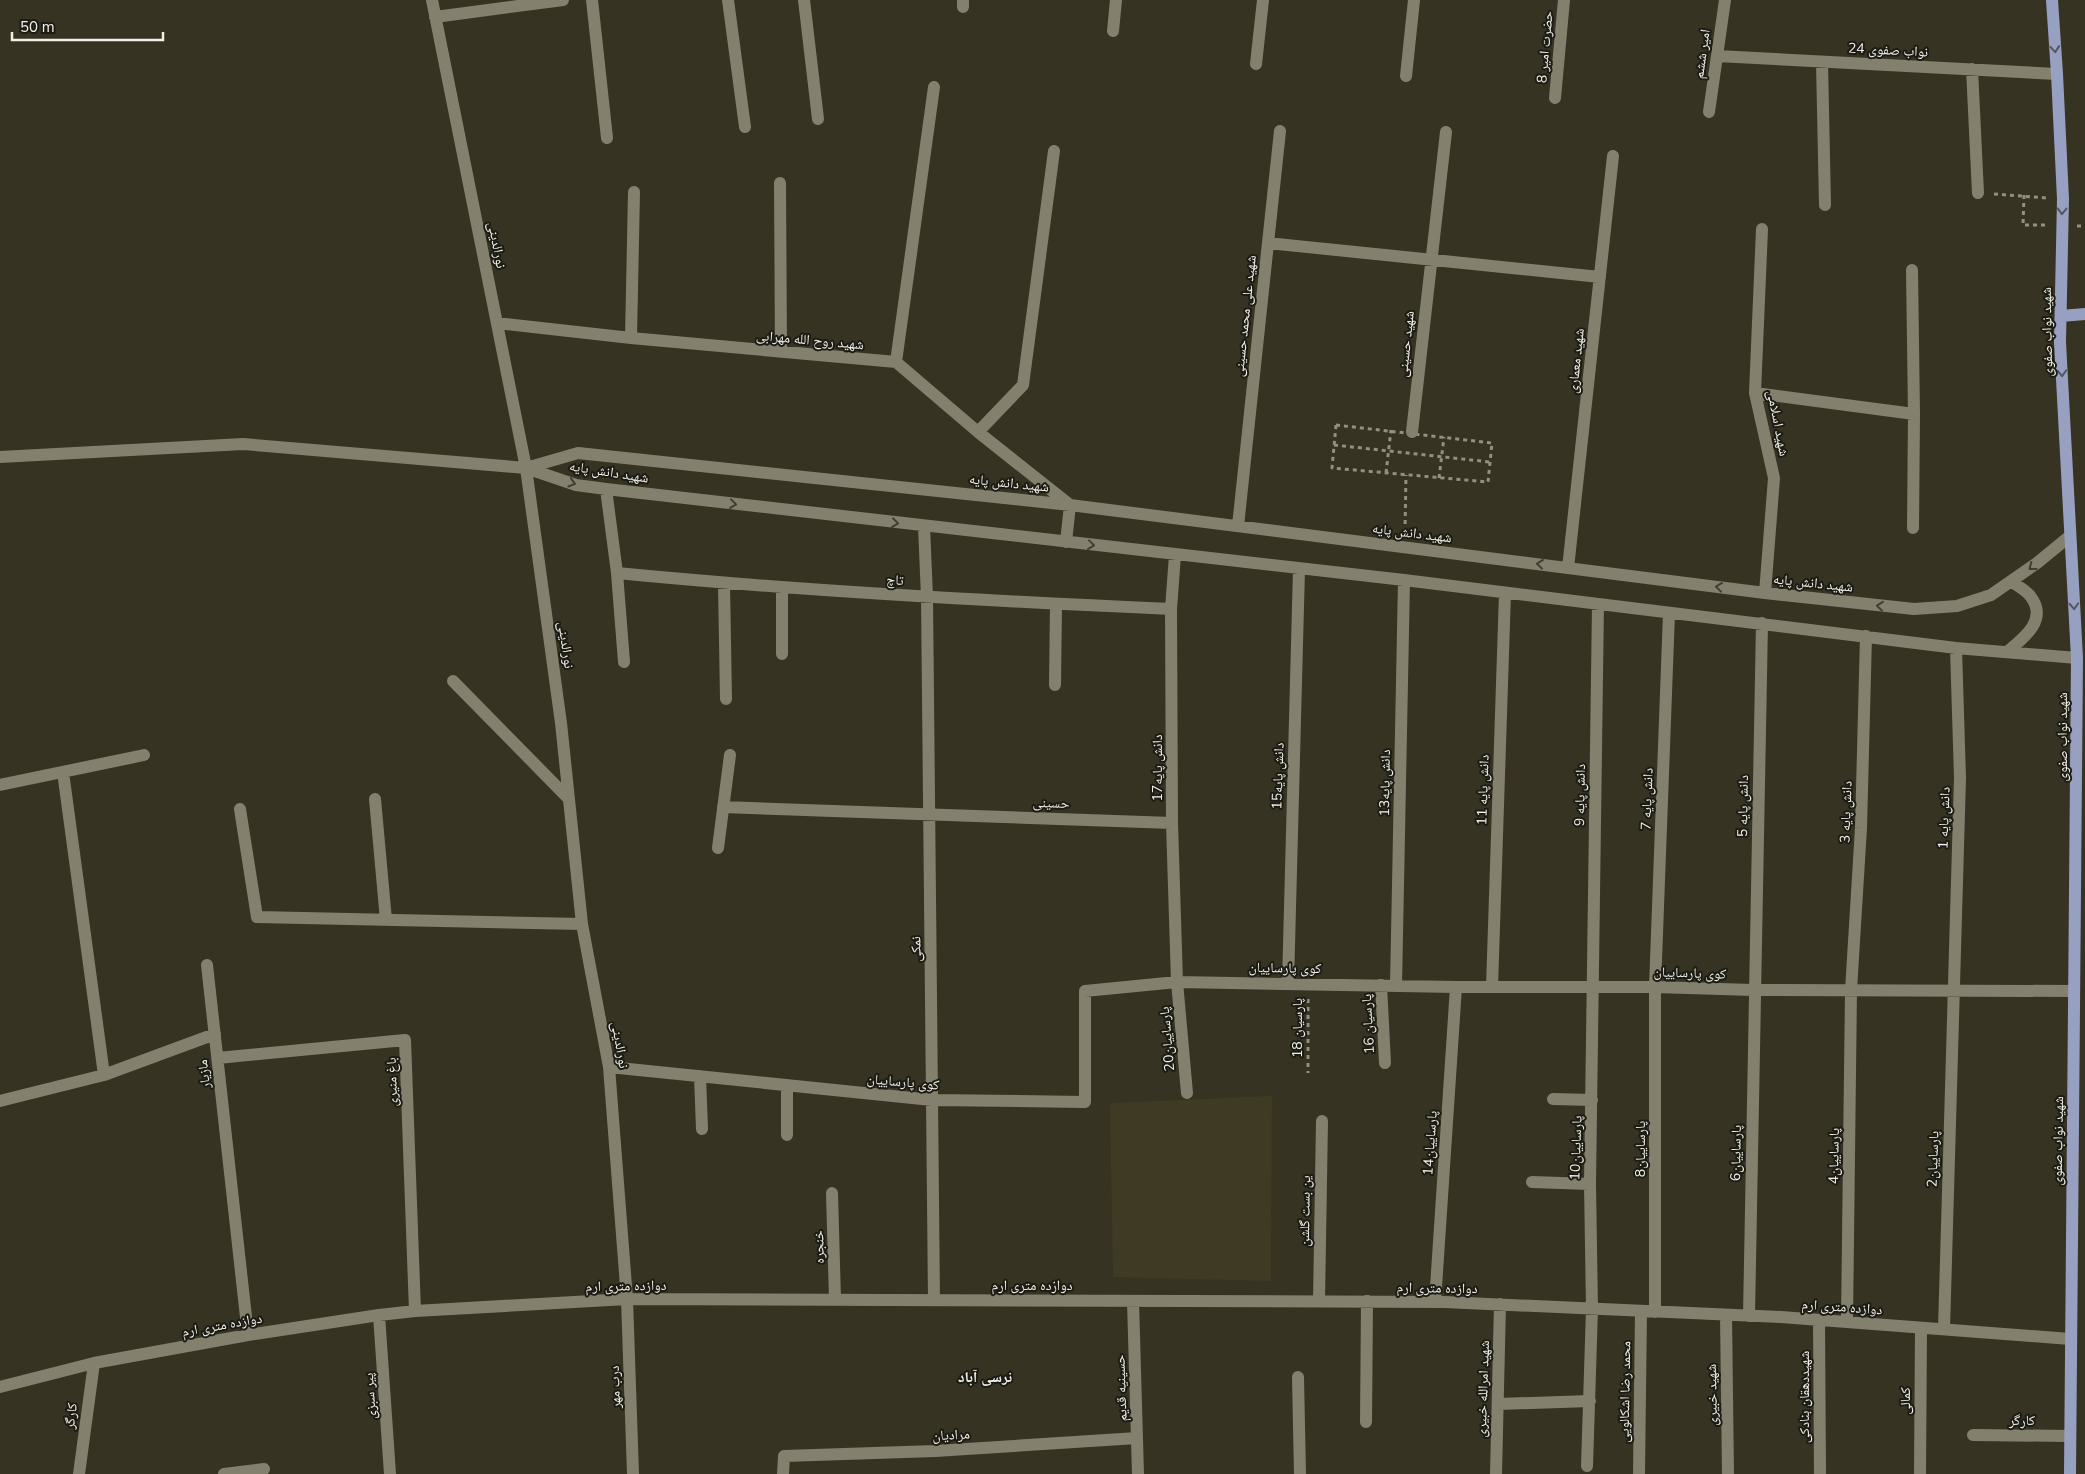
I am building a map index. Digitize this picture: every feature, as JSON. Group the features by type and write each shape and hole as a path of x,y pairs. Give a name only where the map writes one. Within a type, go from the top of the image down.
{"main road":[{"name":"شهید نواب صفوی","path":"2052,0 2063,200 2060,342 2077,658 2070,1474"},
{"path":"2061,316 2085,314"}],"street":[{"name":"نورالدینی","path":"432,0 526,468 562,723 582,924 609,1067 627,1299"},
{"path":"435,17 563,0"},
{"path":"592,0 607,138"},
{"path":"728,0 745,126"},
{"path":"804,0 818,118"},
{"path":"1113,31 1116,0"},
{"path":"1256,64 1263,0"},
{"path":"1406,76 1414,0"},
{"name":"حضرت امیر 8","path":"1555,98 1564,0"},
{"name":"امیر ششم","path":"1709,112 1725,0"},
{"name":"نواب صفوی 24","path":"1717,56 2057,74"},
{"path":"1822,62 1824,205"},
{"path":"1972,69 1978,193"},
{"path":"934,87 896,362 978,432 1070,505 1066,542"},
{"path":"1268,243 1280,131"},
{"name":"شهید حسینی","path":"1412,432 1446,132"},
{"path":"978,432 1024,385 1054,151"},
{"name":"شهید معماری","path":"1568,568 1613,156"},
{"path":"780,184 781,352"},
{"path":"631,338 634,192"},
{"name":"شهید اسلامی","path":"1762,229 1755,393 1774,478 1765,593"},
{"name":"شهید علی محمد حسینی","path":"1238,526 1268,243 1600,277"},
{"path":"1912,270 1914,414 1912,528"},
{"name":"شهید روح الله مهرابی","path":"497,324 896,362"},
{"path":"1755,393 1914,414"},
{"path":"0,457 243,444 526,468"},
{"name":"شهید دانش پایه","path":"526,468 578,453 1070,505 1765,593 1914,609 1957,606 1991,595 2012,582 2070,536"},
{"name":"شهید دانش پایه","path":"526,468 576,484 606,489 1404,580 1956,648 2077,658"},
{"path":"606,489 617,573 624,662"},
{"name":"نمکی","path":"924,526 927,597 934,1300"},
{"name":"دانش پایه17","path":"1175,555 1171,610 1172,823 1177,982"},
{"name":"دانش پایه15","path":"1288,983 1299,569"},
{"name":"تاچ","path":"617,573 782,588 1171,610"},
{"name":"دانش پایه13","path":"1396,986 1404,580"},
{"path":"2007,652 2028,634 2035,622 2037,608 2030,596 2012,582"},
{"path":"724,584 726,698"},
{"path":"782,588 782,654"},
{"name":"دانش پایه 11","path":"1492,987 1505,593"},
{"path":"1055,685 1056,604"},
{"name":"دانش پایه 9","path":"1593,987 1598,604"},
{"name":"دانش پایه 7","path":"1656,987 1668,612"},
{"name":"دانش پایه 5","path":"1753,990 1762,624"},
{"name":"دانش پایه 3","path":"1851,990 1861,828 1866,636"},
{"name":"دانش پایه 1","path":"1953,990 1960,778 1956,648"},
{"path":"453,681 569,799"},
{"path":"0,786 144,755"},
{"path":"718,848 730,755"},
{"path":"63,772 104,1074"},
{"path":"376,799 386,920"},
{"name":"حسینی","path":"723,807 1172,823"},
{"path":"240,809 257,917 582,924"},
{"path":"207,965 215,1034"},
{"name":"کوی پارساییان","path":"609,1067 932,1100 1085,1102 1085,991 1177,982 1456,987 1656,987 1753,990 2074,991"},
{"name":"پارساییان20","path":"1177,982 1187,1093"},
{"name":"پارسیان 16","path":"1381,985 1385,1062"},
{"name":"پارساییان14","path":"1435,1302 1456,987"},
{"name":"پارساییان10","path":"1587,1466 1592,1309 1590,1184 1593,987"},
{"name":"پارساییان8","path":"1655,1312 1656,987"},
{"name":"پارساییان6","path":"1748,1316 1753,990"},
{"name":"پارساییان4","path":"1847,1322 1851,990"},
{"name":"پارساییان2","path":"1944,1329 1953,990"},
{"name":"مازیار","path":"0,1101 104,1074 215,1034 248,1335"},
{"name":"باغ منیری","path":"218,1058 405,1040 415,1310"},
{"path":"700,1076 702,1129"},
{"path":"786,1085 787,1135"},
{"path":"1553,1099 1592,1100"},
{"name":"ین بست گلشن","path":"1319,1301 1322,1121"},
{"path":"1532,1182 1590,1184"},
{"name":"خنجره","path":"832,1193 835,1300"},
{"name":"دوازده متری ارم","path":"0,1388 94,1363 248,1335 379,1315 415,1310 627,1299 1435,1302 1819,1320 2070,1339"},
{"name":"درب مهر","path":"627,1299 633,1474"},
{"name":"حسینیه قدیم","path":"1133,1301 1138,1474"},
{"path":"1366,1422 1367,1302"},
{"name":"شهید امرالله خبیری","path":"1496,1474 1500,1304"},
{"name":"محمد رضا اشکالویی","path":"1639,1474 1641,1311"},
{"name":"پیر سبزی","path":"379,1315 390,1474"},
{"name":"شهید خبیری","path":"1726,1315 1728,1474"},
{"name":"شهیددهقان بنادکی","path":"1819,1320 1820,1474"},
{"name":"کمالی","path":"1920,1474 1921,1328"},
{"name":"کارگر","path":"79,1474 94,1363"},
{"path":"1298,1377 1300,1474"},
{"path":"1498,1404 1590,1401"},
{"name":"کارگر","path":"1973,1435 2070,1436"},
{"name":"مرادیان","path":"784,1474 784,1456 935,1451 1137,1438"},
{"path":"224,1474 264,1469"}],"path":[{"path":"1978,193 2024,195 2063,200"},
{"path":"2023,225 2024,195"},
{"path":"1336,425 1391,430 1492,442 1488,482 1332,468 1336,425"},
{"path":"1386,473 1391,430"},
{"path":"1439,478 1444,437"},
{"path":"1334,445 1490,462"},
{"path":"1406,475 1406,548"},
{"name":"پارسیان 18","path":"1308,984 1308,1073"}],"shaded area":[{"path":"1272,1096 1271,1281 1113,1277 1110,1103"}],"district":[{"name":"نرسی آباد","path":"985,1377"}]}
